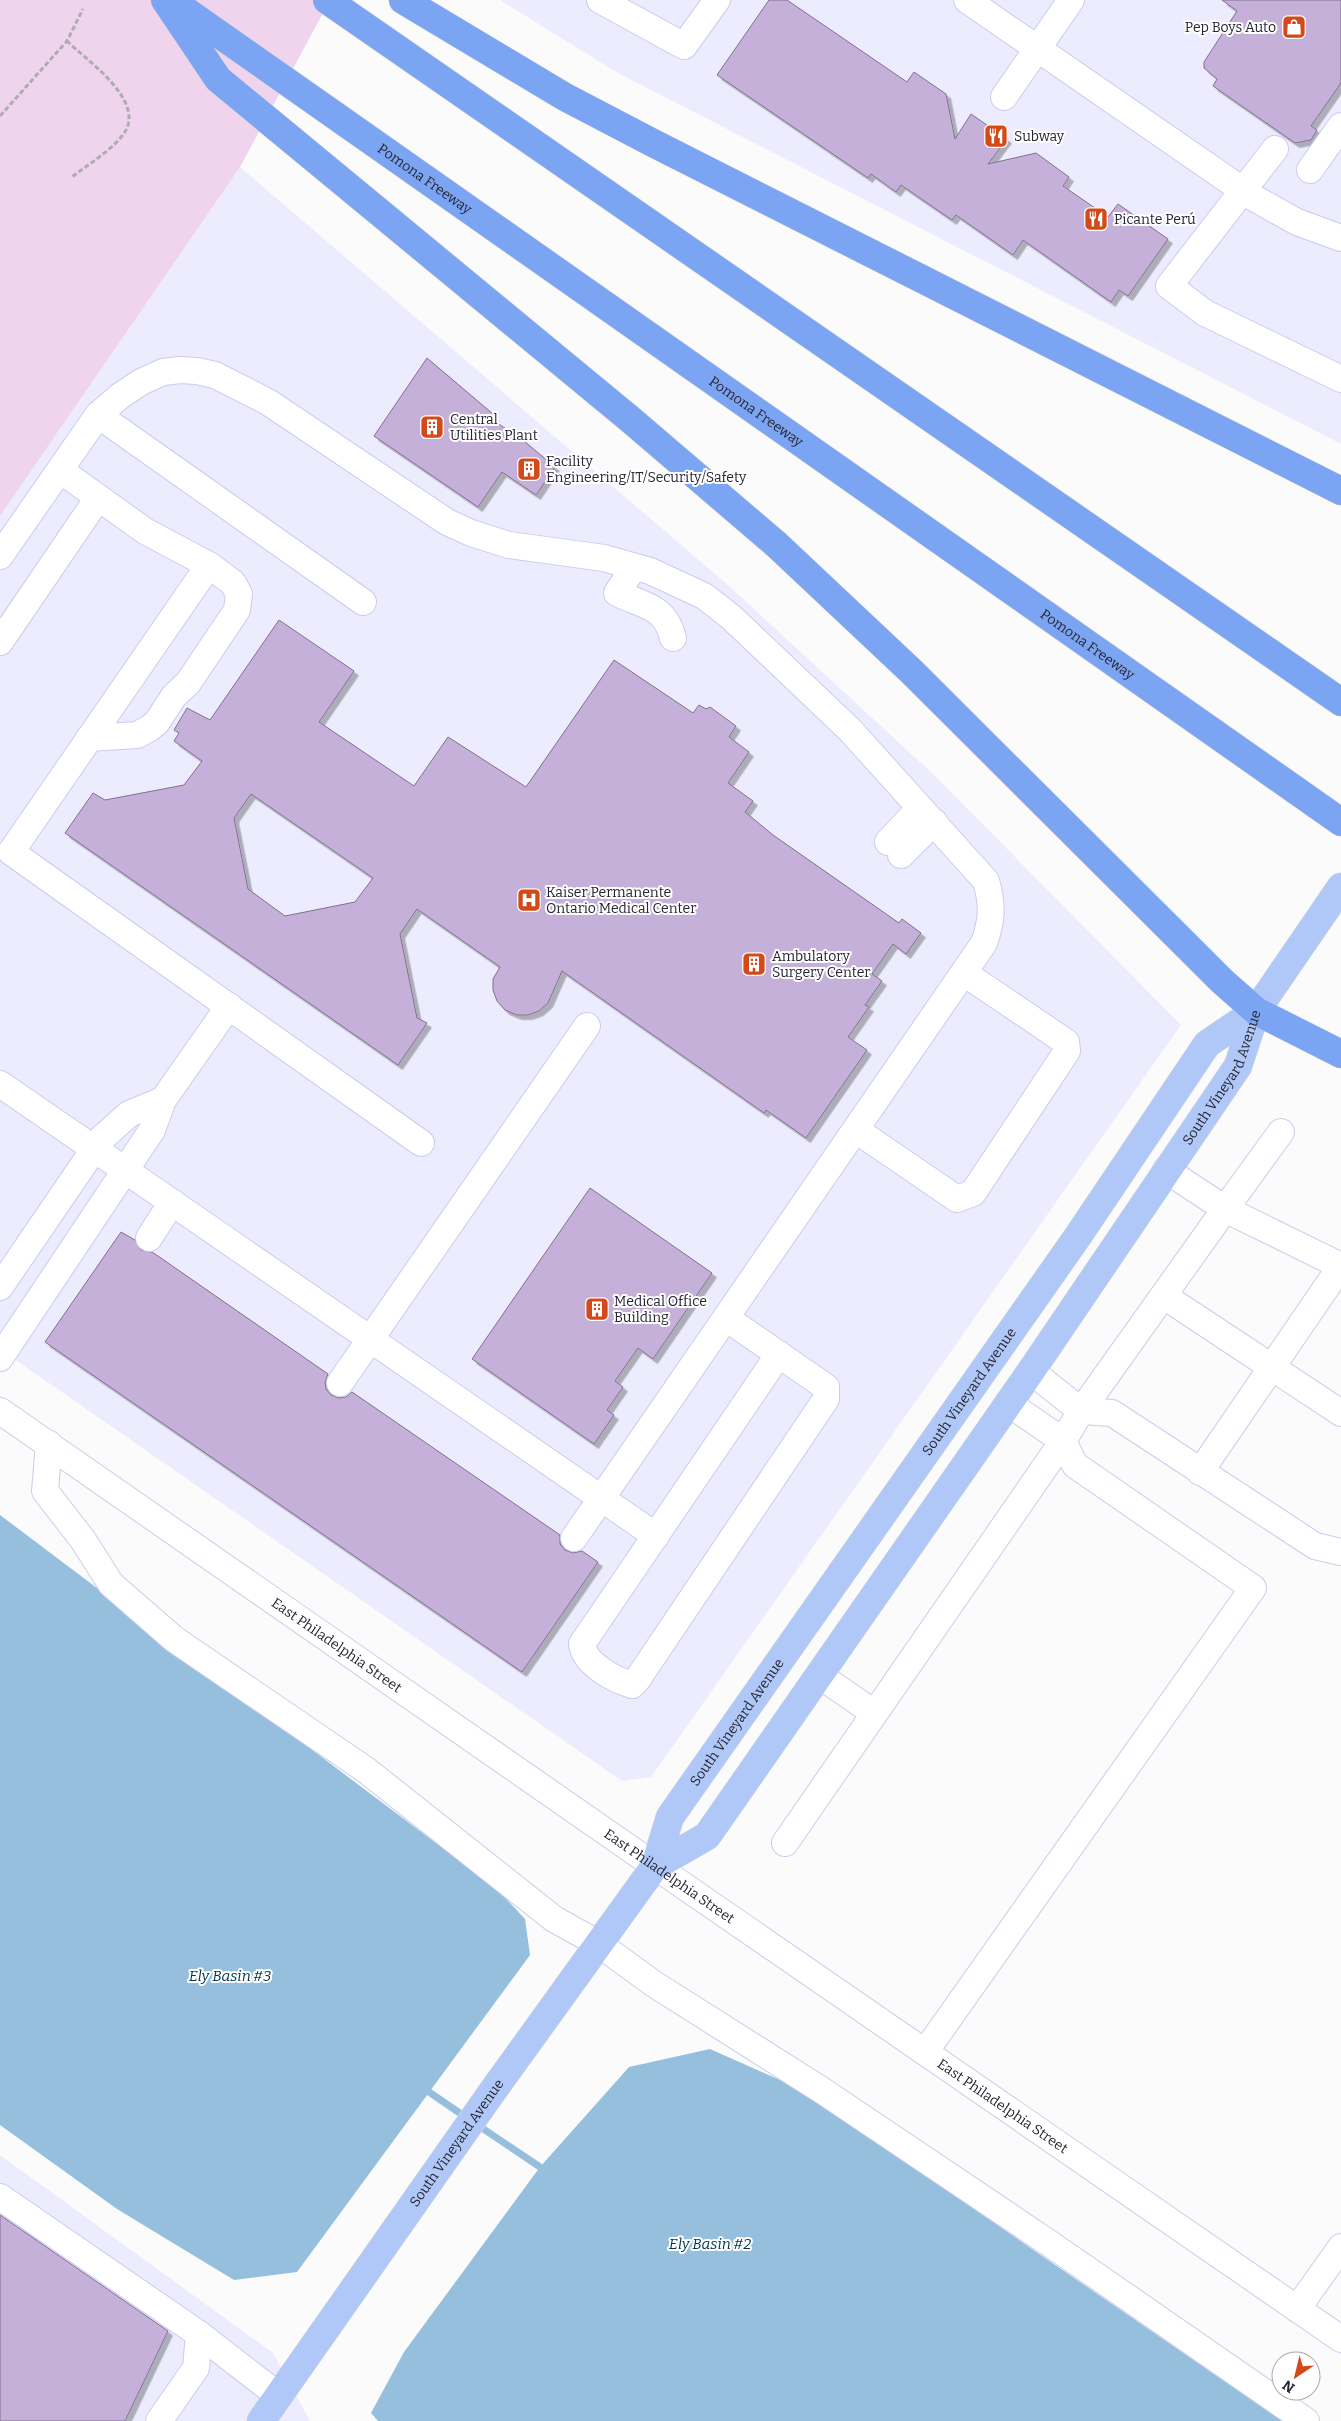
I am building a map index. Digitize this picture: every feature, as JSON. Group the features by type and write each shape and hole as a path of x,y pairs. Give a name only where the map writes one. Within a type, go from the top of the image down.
{"highway":[{"path":"165,0 218,79 623,414 778,545 912,672 1214,975 1256,1011 1341,1054"},
{"name":"Pomona Freeway","path":"171,0 1333,817"},
{"path":"327,0 1341,702"},
{"path":"403,0 565,97 1341,492"}],"main road":[{"path":"1256,1011 1341,886"},
{"name":"South Vineyard Avenue","path":"655,1866 707,1836 1031,1372 1238,1066 1256,1011"},
{"name":"South Vineyard Avenue","path":"261,2421 458,2144 492,2092 655,1866 670,1817 1078,1236 1208,1044 1256,1011"}],"street":[{"path":"600,0 684,46 717,0"},
{"path":"967,0 1244,191 1297,222 1341,238"},
{"path":"1004,97 1071,0"},
{"path":"1310,170 1341,126"},
{"path":"1275,149 1169,286 1205,313 1341,379"},
{"path":"0,556 98,415 134,386 163,372 197,371 215,375 268,402 447,522 471,533 510,545 604,558 650,571 704,596 730,617 850,730 986,881 991,899 992,923 984,943 574,1538"},
{"path":"98,415 363,602"},
{"path":"60,470 145,531 209,565 233,583 239,594 237,610 188,683 174,696 158,722 137,735 89,738"},
{"path":"0,642 98,498"},
{"path":"209,565 89,738 4,855 229,1006 421,1143"},
{"path":"634,567 617,593 634,602"},
{"path":"894,848 927,815"},
{"path":"856,1130 957,1199 973,1192 1068,1051 1066,1042 1061,1038 964,973"},
{"path":"0,1358 152,1130 163,1100 229,1006"},
{"path":"340,1383 587,1026"},
{"path":"0,1084 656,1536"},
{"path":"0,1287 101,1139 129,1114 163,1100"},
{"path":"785,1843 1063,1441 1081,1411 1164,1296 1224,1208 1281,1132"},
{"path":"1166,1170 1224,1208 1341,1266 1200,1472"},
{"path":"149,1238 172,1202"},
{"path":"1164,1296 1341,1413"},
{"path":"726,1318 779,1354 826,1387 826,1399 632,1685 622,1682 587,1658 583,1652 582,1644 779,1354"},
{"path":"1031,1372 1081,1411 1112,1413 1315,1546 1340,1549"},
{"path":"925,2052 1253,1588 1075,1465 1063,1441 1008,1403"},
{"name":"East Philadelphia Street","path":"0,1411 1341,2339"},
{"path":"49,1444 46,1490 83,1540 111,1584 174,1640 366,1770 554,1919 599,1944 654,1984 823,2090 1306,2421"},
{"path":"818,1675 874,1713"},
{"path":"0,2197 199,2334 279,2396"},
{"path":"1297,2309 1341,2247"},
{"path":"158,2421 196,2368 199,2334"}],"path":[{"path":"0,116 66,40 83,9"},
{"path":"66,40 121,92 128,115 127,128 113,146 72,177"}],"shaded area":[{"path":"0,0 330,0 240,167 0,516"},
{"path":"500,0 1341,0 1341,444 618,73"},
{"name":"Kaiser Permanente Ontario Medical Center","path":"240,167 729,586 934,775 1181,1025 651,1777 622,1781 0,1349 0,516"},
{"path":"0,2155 273,2353 310,2421 0,2421"}],"water":[{"name":"Ely Basin #3","path":"0,1515 497,1889 525,1919 530,1955 297,2272 234,2280 117,2209 0,2125"},
{"name":"Ely Basin #2","path":"710,2049 798,2088 1282,2421 378,2421 371,2413 404,2352 540,2167 629,2067"}],"building":[{"path":"769,0 787,0 907,82 914,72 946,94 955,139 971,114 1007,139 988,164 1036,153 1069,177 1063,186 1108,217 1118,204 1168,239 1128,296 1119,290 1111,302 1023,240 1013,255 956,215 952,220 901,185 896,192 871,174 868,178 717,75"},
{"path":"1222,0 1341,0 1341,83 1311,126 1317,130 1311,140 1295,143 1213,86 1217,79 1204,68 1204,62 1237,11"},
{"name":"Central Utilities Plant","path":"427,358 493,414 490,418 524,441 555,467 536,495 502,472 478,507 374,436"},
{"path":"279,620 354,671 319,722 414,786 448,737 526,787 614,660 693,713 699,705 706,709 710,707 736,726 729,737 749,752 728,783 753,801 745,812 773,835 899,923 902,919 921,933 906,954 893,944 872,974 882,981 865,1005 869,1007 848,1037 867,1050 806,1138 766,1110 764,1113 562,971 548,1003 539,1011 528,1015 517,1015 505,1010 497,1001 493,990 493,979 500,967 417,909 400,934 417,1018 427,1023 398,1065 65,833 93,793 105,800 184,785 202,761 174,741 179,733 174,730 187,708 210,720","holes":["251,794 373,878 355,902 285,916 248,889 234,818"]},
{"name":"Medical Office Building","path":"590,1188 712,1273 653,1359 638,1348 615,1381 623,1387 607,1410 614,1415 594,1444 472,1359"},
{"path":"121,1232 135,1240 141,1250 152,1252 328,1374 325,1382 326,1389 331,1395 339,1398 346,1397 352,1392 560,1535 560,1544 565,1550 573,1553 582,1551 598,1562 522,1672 45,1342"},
{"path":"0,2215 168,2331 125,2421 0,2421"}],"waterway":[{"path":"429,2092 467,2118"},
{"path":"476,2124 540,2167"}],"place":[{"name":"Pep Boys Auto","path":"1294,27"},
{"name":"Subway","path":"996,136"},
{"name":"Picante Perú","path":"1096,219"},
{"name":"Central Utilities Plant","path":"432,427"},
{"name":"Facility Engineering/IT/Security/Safety","path":"529,469"},
{"name":"Kaiser Permanente Ontario Medical Center","path":"529,900"},
{"name":"Ambulatory Surgery Center","path":"754,964"},
{"name":"Medical Office Building","path":"597,1309"}]}
